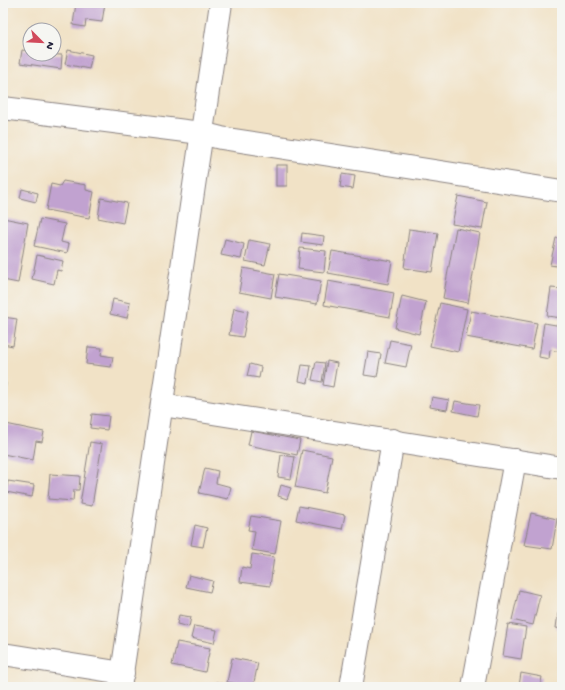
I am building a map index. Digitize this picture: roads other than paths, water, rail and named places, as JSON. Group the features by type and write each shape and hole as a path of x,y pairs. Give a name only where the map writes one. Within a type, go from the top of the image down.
{"street":[{"path":"3,654 122,680 221,3"},
{"path":"3,108 201,133 221,138 562,191"},
{"path":"162,405 394,440 562,468"},
{"path":"352,687 394,440"},
{"path":"473,687 515,460"}]}
